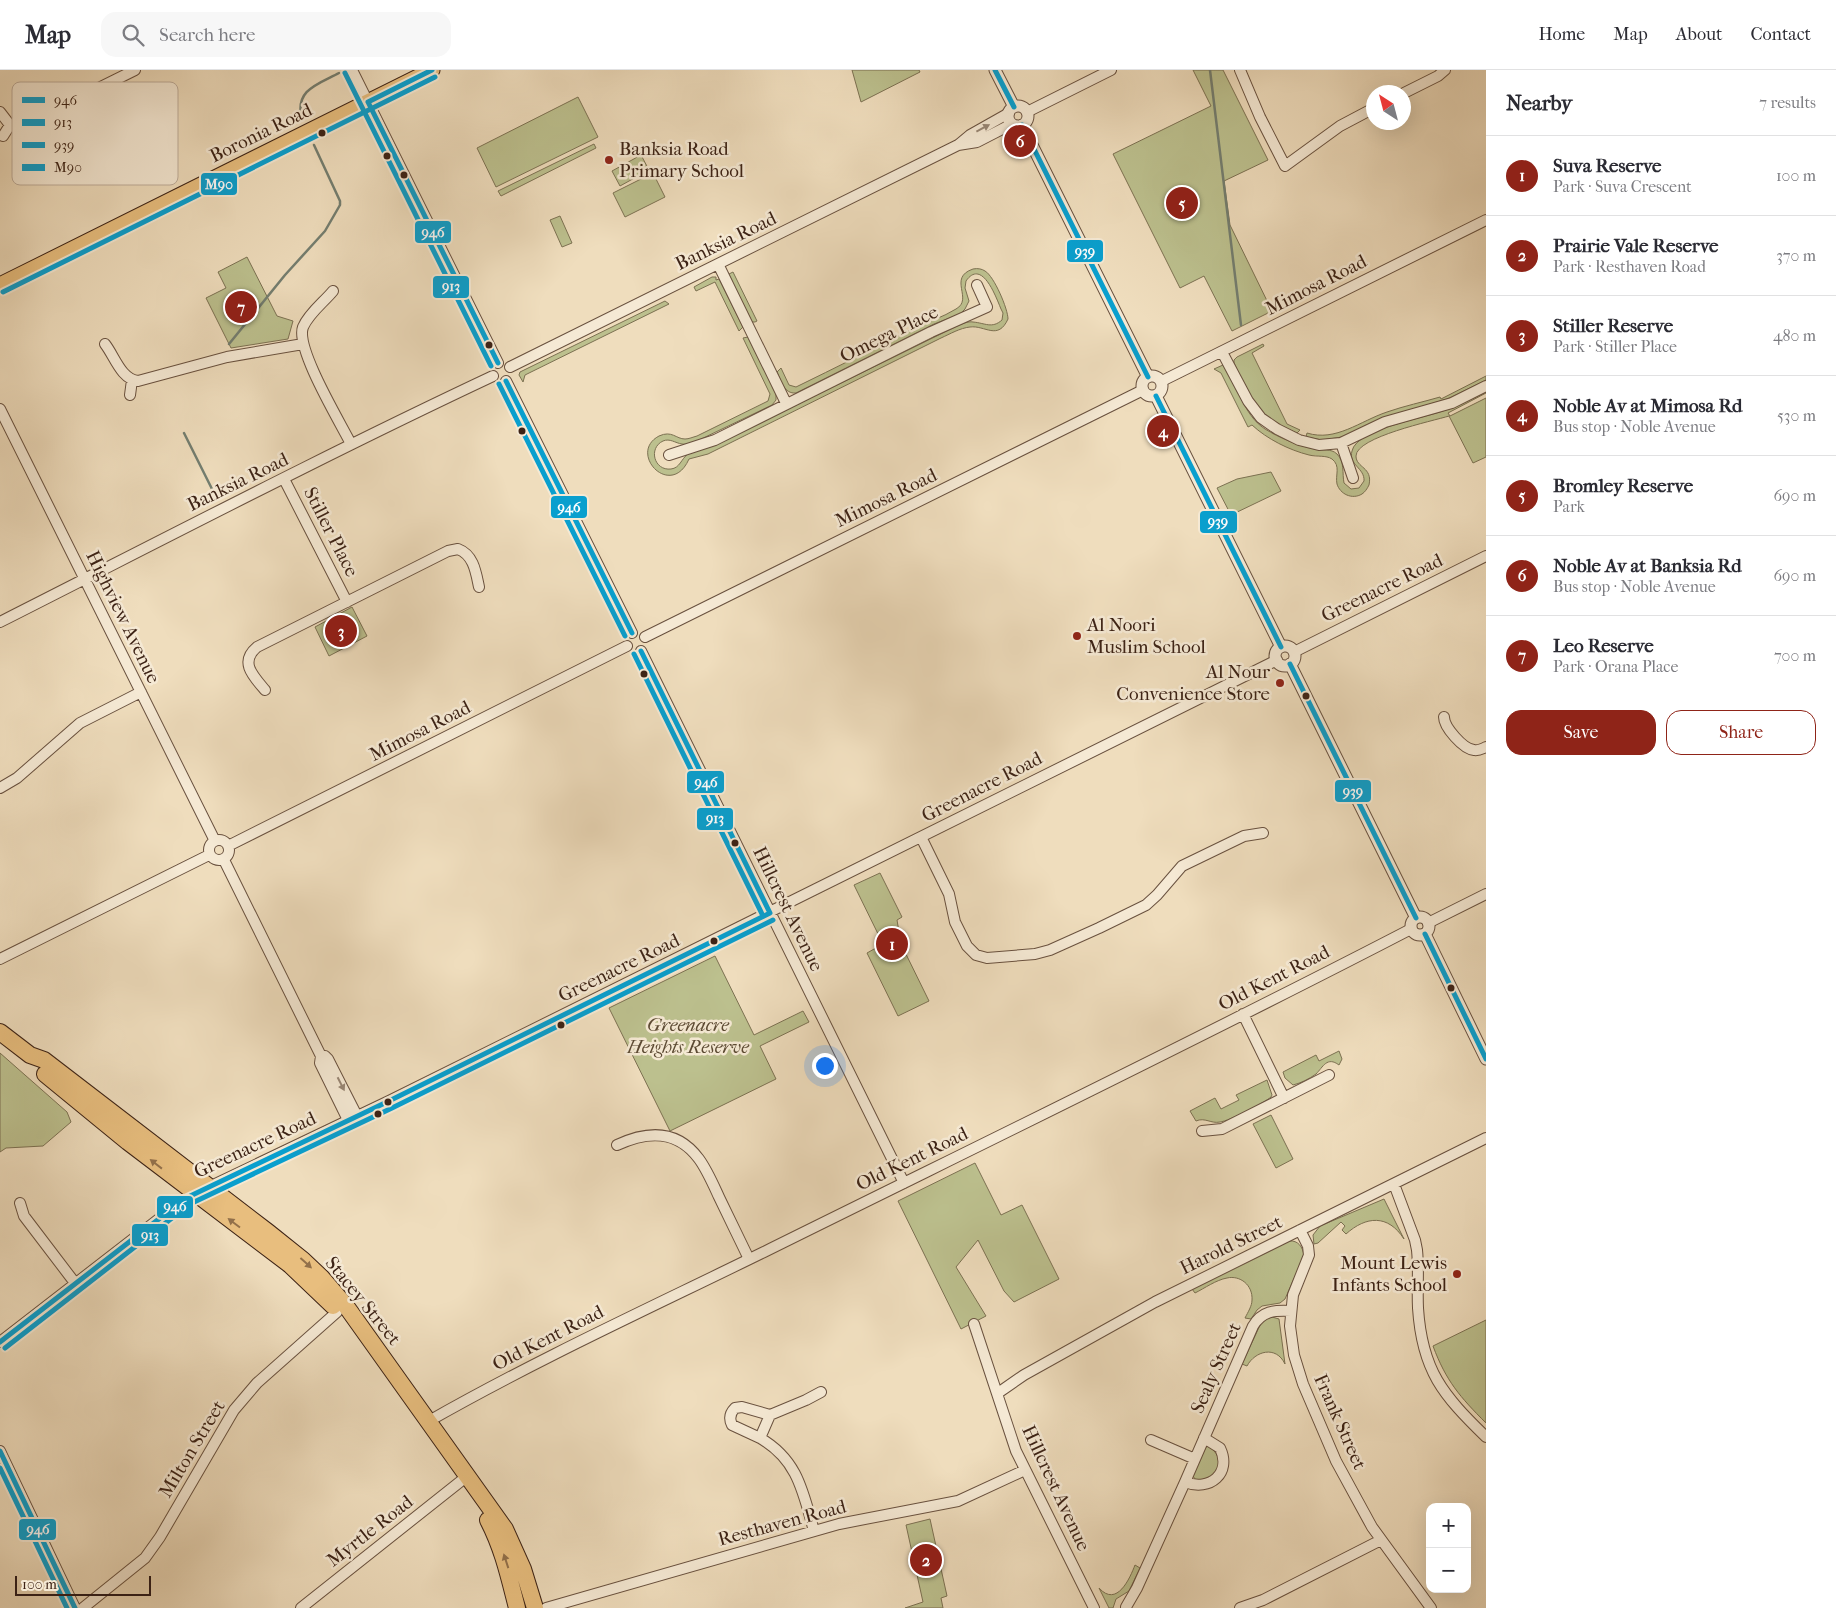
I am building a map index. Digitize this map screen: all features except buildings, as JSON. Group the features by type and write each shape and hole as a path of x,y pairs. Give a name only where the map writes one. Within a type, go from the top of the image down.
{"highway":[{"name":"Stacey Street","path":"0,1032 30,1055 37,1067 72,1098 303,1260 321,1277 346,1306 508,1534 523,1568 535,1608"},
{"name":"Stacey Street","path":"202,1190 290,1265 324,1296 337,1312 487,1519 496,1535 509,1570 517,1608"}],"main road":[{"name":"Boronia Road","path":"0,285 432,70"}],"street":[{"path":"111,82 135,70"},
{"path":"352,70 498,363"},
{"path":"995,70 1014,117 1148,377"},
{"path":"1014,117 1027,121 1027,112 1111,70"},
{"path":"1240,70 1260,117 1286,166 1340,126 1366,112"},
{"path":"1411,90 1438,76 1445,70"},
{"path":"0,112 10,125 3,136"},
{"name":"Banksia Road","path":"510,367 958,146 977,142 1014,117"},
{"name":"Mimosa Road","path":"1162,381 1486,220"},
{"path":"718,264 786,403"},
{"name":"Omega Place","path":"669,455 705,444 930,332 987,307 977,286"},
{"path":"334,291 304,326 301,334 308,359 351,444"},
{"path":"105,344 123,374 132,380 149,379 227,357 303,344"},
{"path":"1222,352 1248,401 1266,423 1304,442 1324,446 1341,443 1384,422 1452,403 1486,386"},
{"path":"498,363 504,363 510,367 512,373 506,381"},
{"path":"498,363 494,368 493,376 497,381 506,381"},
{"name":"Banksia Road","path":"0,622 170,534 493,376"},
{"path":"1148,377 1157,377 1162,381 1162,391 1156,396 1147,395 1143,390 1142,384 1148,377"},
{"path":"130,395 132,380"},
{"path":"506,381 632,633"},
{"name":"Mimosa Road","path":"645,637 1143,390"},
{"path":"1156,396 1281,647"},
{"name":"Highview Avenue","path":"0,408 214,841"},
{"path":"1341,443 1353,478"},
{"name":"Stiller Place","path":"284,479 347,602"},
{"name":"Stiller Place","path":"266,690 251,670 247,652 448,551 459,546 466,553 472,563 479,587"},
{"name":"Greenacre Road","path":"1294,652 1486,556"},
{"path":"638,632 645,637 646,643 640,651 631,651 627,646 628,637 632,633 638,632"},
{"name":"Mimosa Road","path":"228,846 627,646"},
{"path":"1281,647 1290,647 1294,652 1295,657 1290,664 1281,665 1277,660 1277,651 1281,647"},
{"name":"Hillcrest Avenue","path":"640,651 904,1183"},
{"name":"Greenacre Road","path":"0,1342 177,1203 353,1118 1277,660"},
{"path":"1290,664 1416,918"},
{"path":"0,788 17,778 80,723 141,692"},
{"path":"1444,717 1447,728 1466,747 1474,750 1486,748"},
{"path":"921,837 948,894 953,918 967,946 976,955 988,958 1035,954 1050,950 1099,928 1152,901 1182,866 1244,836 1263,833"},
{"path":"209,855 210,846 214,841 222,841 228,846 229,854 224,860"},
{"path":"209,855 216,860 224,860"},
{"path":"0,959 209,855"},
{"path":"224,860 321,1056 325,1056 328,1059 353,1118"},
{"path":"1428,922 1486,894"},
{"path":"1422,917 1428,922 1429,928 1425,934 1417,935 1411,929 1412,922 1416,918 1422,917"},
{"name":"Old Kent Road","path":"428,1421 510,1376 904,1183 1411,929"},
{"path":"1425,934 1486,1059"},
{"path":"1243,1014 1284,1098"},
{"path":"1202,1131 1222,1129 1329,1075"},
{"path":"617,1145 642,1135 655,1135 674,1139 692,1151 702,1164 749,1259"},
{"name":"Harold Street","path":"998,1394 1024,1374 1111,1325 1486,1138"},
{"path":"1394,1184 1417,1250 1420,1325 1427,1361 1433,1375 1447,1395 1486,1437"},
{"path":"20,1203 24,1216 75,1284"},
{"name":"Frank Street","path":"1300,1230 1308,1246 1308,1255 1295,1288 1290,1326 1292,1348 1310,1404 1338,1466 1381,1540 1431,1608"},
{"name":"Sealy Street","path":"1126,1607 1137,1588 1258,1319 1263,1314 1270,1312 1291,1311"},
{"name":"Milton Street","path":"83,1608 146,1558 234,1410 257,1383 337,1312"},
{"name":"Hillcrest Avenue","path":"974,1324 1016,1451 1094,1608"},
{"path":"814,1531 794,1470 784,1456 760,1438 732,1425 730,1415 738,1407 770,1415 821,1392"},
{"path":"760,1438 770,1415"},
{"name":"Sealy Street","path":"1185,1482 1205,1485 1215,1480 1221,1471 1224,1460 1220,1448 1204,1438"},
{"path":"1151,1440 1195,1459"},
{"path":"0,1452 76,1608"},
{"name":"Resthaven Road","path":"546,1608 848,1522 958,1500 1026,1470"},
{"name":"Myrtle Road","path":"301,1608 461,1481"},
{"path":"1240,1608 1263,1600 1381,1540"}],"green space":[{"path":"852,70 919,70 920,72 861,102"},
{"path":"1193,70 1223,70 1268,160 1224,181 1230,225 1272,311 1232,331 1204,276 1180,288 1113,154 1211,106"},
{"path":"578,97 598,137 496,187 477,148"},
{"path":"594,144 596,148 501,196 498,191"},
{"path":"641,155 649,170 620,186 612,171"},
{"path":"653,173 665,197 625,217 613,193"},
{"path":"560,216 572,243 562,247 550,220"},
{"path":"247,257 277,316 293,321 288,339 231,348 206,298 226,288 218,272"},
{"path":"973,269 981,269 989,274 1000,293 1008,319 1000,329 996,331 970,327 955,331 708,454 689,459 681,470 672,475 663,474 655,469 650,462 648,453 650,444 659,436 671,434 685,439 697,436 768,401 770,394 743,338 748,337 776,393 776,400 772,405 688,444 670,440 663,441 658,444 654,453 660,466 665,469 674,468 688,454 721,442 957,326 969,322 988,325 998,323 1002,320 1003,313 992,289 983,277 978,274 972,275 966,281 965,288 969,301 960,314 934,324 796,393 786,389 782,383 777,372 781,368 789,385 796,387 956,309 963,300 962,278"},
{"path":"733,272 757,321 755,322 752,322 729,276"},
{"path":"712,277 716,277 716,280 719,279 743,327 739,331 715,282 696,291 694,287"},
{"path":"665,301 669,304 525,375 523,382 519,375 520,372"},
{"path":"1263,344 1264,346 1252,353 1287,424 1300,430 1297,433 1274,422 1262,413 1248,393 1234,363 1237,357"},
{"path":"1223,365 1257,423 1296,444 1335,452 1341,460 1344,483 1351,489 1359,488 1364,481 1362,473 1351,456 1357,443 1366,436 1394,425 1448,409 1486,391 1486,393 1448,413 1450,416 1486,398 1486,457 1473,463 1449,416 1396,431 1368,442 1359,449 1356,456 1369,475 1369,485 1358,496 1347,495 1341,491 1337,484 1337,468 1332,459 1294,450 1271,439 1252,425 1248,427 1221,373 1214,369"},
{"path":"1486,376 1486,380 1447,399 1390,416 1342,437 1322,440 1306,437 1307,433 1328,435 1338,433 1393,410 1440,397 1441,399"},
{"path":"1271,472 1281,491 1231,515 1217,488 1237,479"},
{"path":"352,607 367,636 329,656 315,627"},
{"path":"880,873 902,917 897,920 901,944 929,1001 898,1016 867,953 883,944 854,885"},
{"name":"Greenacre Heights Reserve","path":"715,956 754,1035 803,1011 809,1022 760,1046 776,1079 670,1131 609,1008"},
{"path":"1339,1051 1342,1059 1339,1065 1328,1062 1313,1076 1293,1085 1285,1078 1283,1072 1316,1055 1319,1061"},
{"path":"0,1053 67,1112 71,1122 43,1146 6,1148 0,1152"},
{"path":"1267,1080 1271,1097 1231,1119 1217,1122 1196,1121 1190,1111 1215,1098 1221,1109 1239,1100 1236,1095"},
{"path":"1271,1115 1293,1159 1276,1168 1253,1124"},
{"path":"975,1163 1001,1215 1022,1205 1059,1279 1014,1302 1004,1291 978,1240 956,1267 986,1316 961,1329 898,1201"},
{"path":"1384,1199 1404,1239 1391,1225 1376,1220 1361,1224 1346,1234 1342,1230 1345,1226 1341,1222 1318,1243 1314,1244 1313,1235 1320,1226"},
{"path":"1289,1241 1300,1245 1304,1256 1285,1299 1280,1303 1262,1306 1251,1319 1245,1318 1251,1304 1252,1295 1245,1282 1232,1277 1215,1282 1195,1293 1192,1289"},
{"path":"1272,1317 1279,1319 1285,1364 1276,1354 1266,1352 1255,1357 1247,1366 1242,1364 1261,1323 1265,1319"},
{"path":"1486,1320 1486,1423 1455,1388 1443,1369 1433,1346"},
{"path":"1208,1446 1218,1457 1218,1468 1210,1477 1204,1480 1196,1480 1192,1475"},
{"path":"930,1519 947,1596 941,1598 943,1608 905,1608 923,1602 906,1525"},
{"path":"1135,1565 1140,1568 1129,1591 1116,1599 1113,1608 1109,1608 1099,1588 1112,1595 1117,1593 1130,1577"}],"waterway":[{"path":"1210,70 1241,325"},
{"path":"302,119 300,109 301,101 305,95 316,85 339,73"},
{"path":"229,344 285,275 325,231 340,205 340,201 314,145"},
{"path":"184,433 217,499"}],"transit line":[{"name":"946","path":"368,102 432,70"},
{"name":"939","path":"995,70 1014,107"},
{"name":"913","path":"345,73 491,366"},
{"name":"M90","path":"3,292 435,77"},
{"name":"946","path":"368,102 498,363"},
{"name":"939","path":"1022,125 1148,377"},
{"name":"946","path":"506,381 632,633"},
{"name":"913","path":"499,384 625,636"},
{"name":"939","path":"1156,396 1281,647"},
{"name":"946","path":"641,651 770,913"},
{"name":"913","path":"634,654 763,916"},
{"name":"939","path":"1290,664 1416,918"},
{"name":"946","path":"0,1342 186,1198 389,1101 770,913"},
{"name":"913","path":"5,1348 190,1204 392,1108 773,920"},
{"name":"939","path":"1425,934 1486,1059"},
{"name":"946","path":"0,1451 75,1608"},
{"name":"913","path":"0,1468 67,1608"}],"place":[{"name":"Noble Av at Banksia Rd","path":"1020,141"},
{"name":"Banksia Road Primary School","path":"609,160"},
{"name":"Bromley Reserve","path":"1182,203"},
{"name":"Leo Reserve","path":"241,307"},
{"name":"Noble Av at Mimosa Rd","path":"1163,431"},
{"name":"Stiller Reserve","path":"341,631"},
{"name":"Al Noori Muslim School","path":"1077,636"},
{"name":"Al Nour Convenience Store","path":"1280,683"},
{"name":"Suva Reserve","path":"892,944"},
{"name":"Mount Lewis Infants School","path":"1457,1274"},
{"name":"Prairie Vale Reserve","path":"926,1560"}]}
